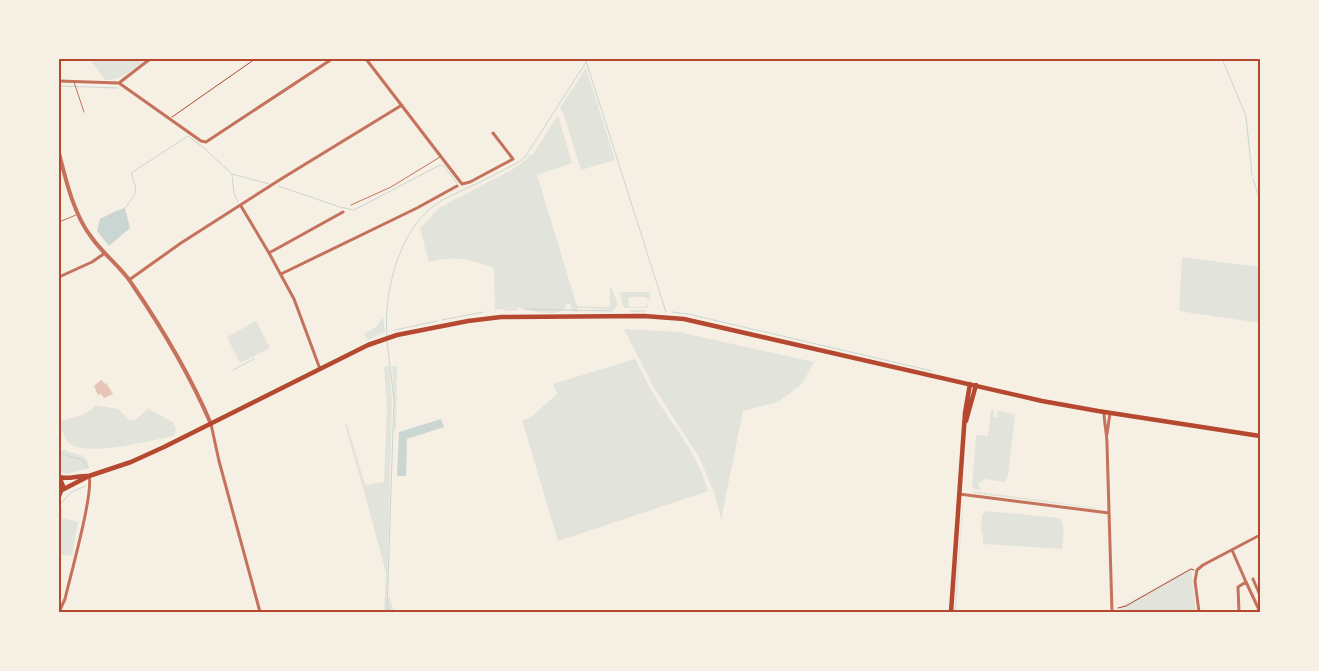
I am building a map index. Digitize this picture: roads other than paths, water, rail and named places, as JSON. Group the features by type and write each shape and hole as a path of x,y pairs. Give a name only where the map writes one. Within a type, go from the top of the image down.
{"main road":[{"path":"62,490 88,476 131,462 386,338 495,317 616,316 665,317 696,321 1042,401 1260,436"},
{"path":"951,612 965,413 970,384"},
{"path":"965,422 976,385"},
{"path":"59,477 88,476"},
{"path":"59,477 62,482 62,490 59,496"}],"street":[{"path":"118,83 150,59"},
{"path":"59,81 118,83 201,141 206,142 332,59"},
{"path":"366,59 462,184 470,182 513,159 493,133"},
{"path":"129,280 181,243 402,104"},
{"path":"59,153 68,186 90,237 129,280 172,348 211,424 225,484 260,612"},
{"path":"281,274 417,208 457,186"},
{"path":"241,206 296,303 320,370"},
{"path":"269,253 342,212"},
{"path":"59,277 92,262 105,253"},
{"path":"1104,412 1104,427 1107,434"},
{"path":"1110,413 1107,434 1112,612"},
{"path":"59,612 65,599 86,508 90,488 88,476"},
{"path":"959,494 1109,513"},
{"path":"1199,612 1195,580 1197,570 1260,535"},
{"path":"1232,550 1260,612"},
{"path":"1253,579 1260,592"},
{"path":"1239,612 1238,587 1246,582"}],"lane":[{"path":"74,82 84,112"},
{"path":"351,205 391,187 441,157"},
{"path":"59,222 79,214"}],"waterway":[{"path":"387,337 386,320 391,282 396,263 413,228 424,214 441,201 504,170 525,157 588,59"},
{"path":"1222,59 1246,116 1252,175"},
{"path":"586,61 666,312"},
{"path":"59,86 117,88"},
{"path":"125,208 136,192 131,173 188,136 232,174 269,184"},
{"path":"278,186 354,210 440,165 444,166 457,183"},
{"path":"232,175 234,193 238,202"},
{"path":"1253,179 1260,201"},
{"path":"505,310 517,309"},
{"path":"524,309 612,311"},
{"path":"630,311 645,311"},
{"path":"442,320 483,312"},
{"path":"672,312 688,314 932,371"},
{"path":"395,330 437,321"},
{"path":"387,341 394,399 387,612"},
{"path":"233,370 254,359"},
{"path":"59,453 83,460 87,468"},
{"path":"59,506 71,492 86,486"},
{"path":"388,608 390,612"}]}
